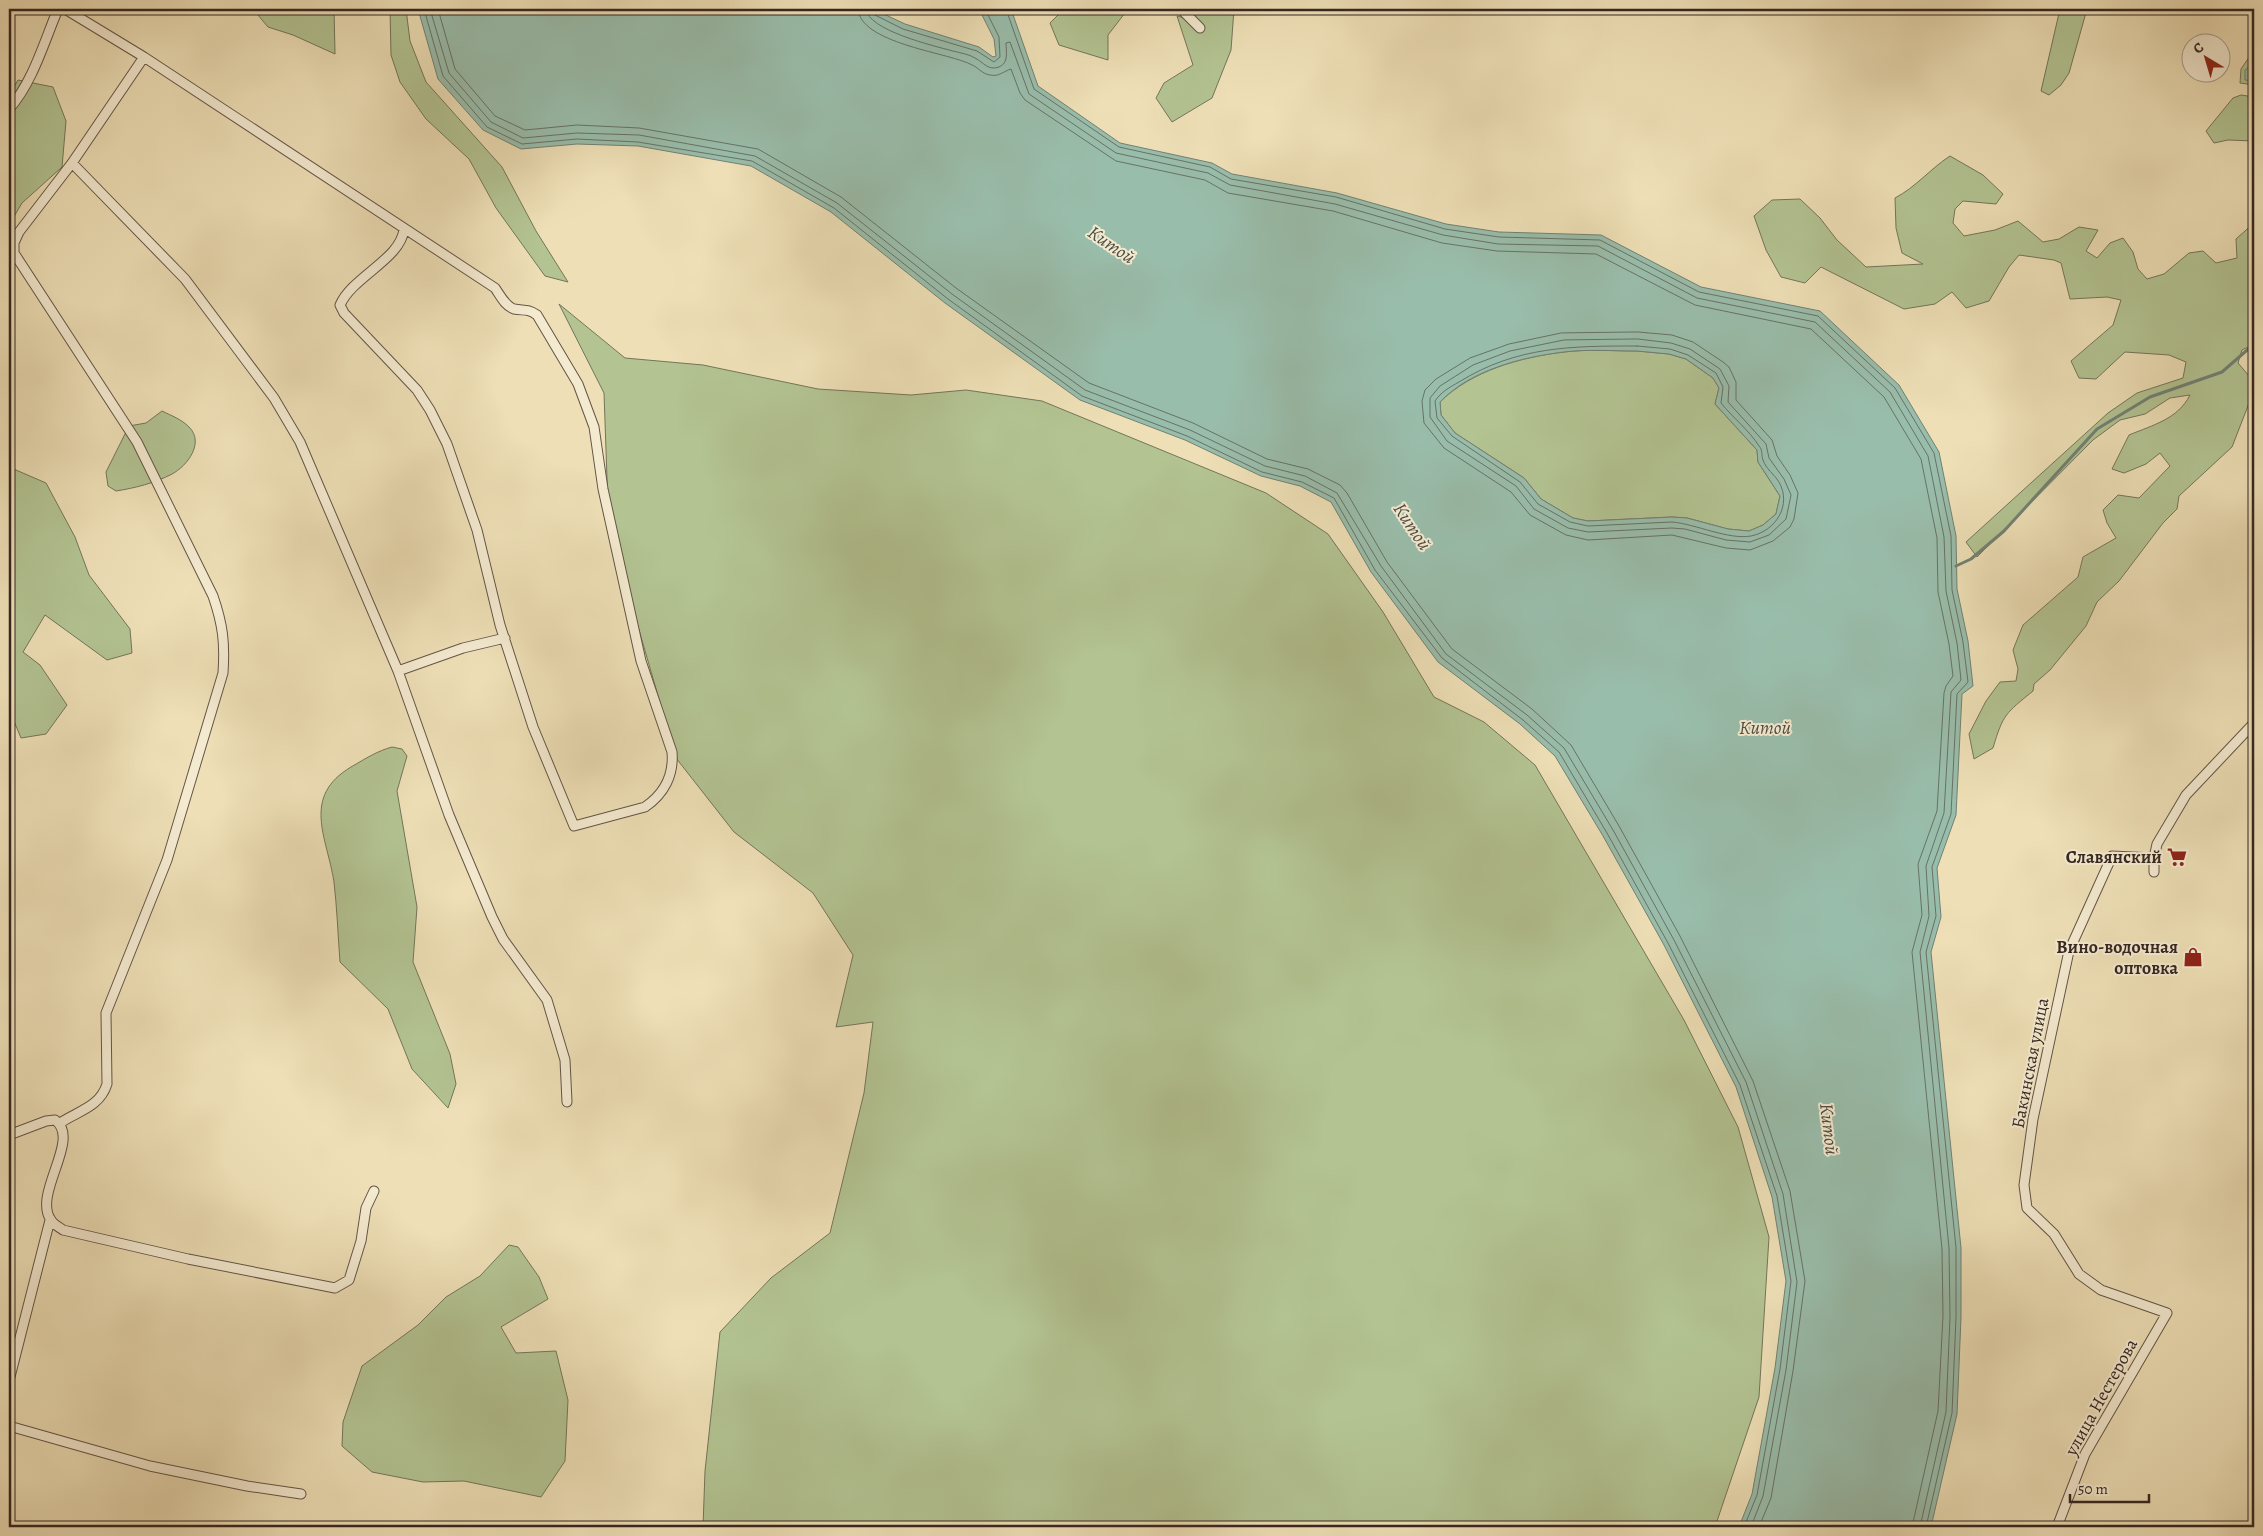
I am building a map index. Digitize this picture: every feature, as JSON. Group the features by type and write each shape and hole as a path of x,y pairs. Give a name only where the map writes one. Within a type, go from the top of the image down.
{"street":[{"path":"9,109 34,68 58,9"},
{"path":"65,9 144,57 495,288 508,305 514,309 528,309 537,315 578,384 597,442 603,490 641,661 672,752 673,765 669,778 654,801 645,807 574,826 533,727 500,625 477,530 447,444 417,390 344,313 340,305 350,288 392,252 400,242 404,229"},
{"path":"1181,9 1200,28"},
{"path":"60,1123 90,1107 104,1094 108,1084 106,1013 168,860 223,673 224,630 213,596 137,442 14,253 14,243 19,232 72,163 144,57"},
{"path":"72,163 184,279 279,405 300,442 398,671 450,816 492,917 503,940 547,1000 565,1060 567,1102"},
{"path":"398,671 463,648 505,638"},
{"path":"2154,872 2157,844 2186,795 2254,723"},
{"name":"Бакинская улица","path":"2154,858 2112,856 2069,951 2034,1119 2024,1185 2027,1208 2054,1234 2079,1274 2101,1290 2167,1313"},
{"path":"9,1135 46,1121 55,1120 60,1123 64,1138 46,1204 50,1220 9,1380"},
{"path":"50,1220 63,1230 188,1259 335,1288 349,1280 361,1241 366,1208 374,1191"},
{"name":"улица Нестерова","path":"2057,1527 2085,1454 2167,1313"},
{"path":"9,1426 150,1466 247,1486 302,1494"}],"shaded area":[{"path":"253,9 334,9 335,54 293,35 268,27"},
{"path":"390,9 406,9 410,41 426,82 502,167 536,231 568,282 545,276 496,208 469,159 426,119 400,82 391,55"},
{"path":"1064,9 1128,9 1108,35 1108,60 1059,45 1050,23"},
{"path":"1193,9 1234,9 1231,50 1212,98 1172,122 1156,98 1164,83 1193,65 1177,16 1196,21"},
{"path":"2060,9 2087,9 2069,73 2061,85 2049,95 2041,91"},
{"path":"2254,50 2254,85 2240,83 2241,69"},
{"path":"18,80 53,87 66,121 62,167 22,203 9,225 9,95"},
{"path":"2241,95 2254,97 2254,141 2228,140 2214,143 2206,131 2233,98"},
{"path":"1950,156 1983,175 2003,194 1996,204 1963,201 1955,209 1953,223 1964,236 1995,230 2018,221 2043,242 2059,239 2079,227 2098,230 2086,251 2097,258 2110,243 2123,238 2133,252 2138,269 2147,279 2164,274 2189,253 2203,251 2216,263 2237,258 2236,239 2254,223 2254,344 2242,350 2238,363 2249,376 2253,393 2232,447 2179,496 2177,509 2163,523 2119,581 2097,602 2086,626 2050,670 2034,684 2033,691 2007,715 1993,748 1974,759 1969,734 1986,701 2000,682 2016,681 2018,669 2013,650 2023,625 2078,577 2083,557 2116,538 2107,523 2103,510 2118,495 2139,498 2170,466 2160,453 2146,464 2124,473 2112,469 2129,435 2172,416 2190,395 2170,398 2145,414 2120,420 2093,440 1977,557 1966,542 2108,413 2137,393 2183,378 2186,362 2169,355 2125,352 2096,379 2079,378 2071,361 2113,325 2121,300 2107,297 2070,299 2061,263 2054,260 2019,255 2009,267 1989,301 1966,308 1952,292 1935,304 1904,309 1821,267 1805,283 1781,277 1766,250 1754,216 1772,200 1800,199 1820,218 1837,240 1866,267 1923,264 1902,253 1896,228 1895,198 1910,189"},
{"path":"559,304 625,358 703,365 818,389 911,395 966,390 1042,401 1266,493 1328,534 1383,612 1434,697 1484,722 1535,765 1684,1020 1738,1127 1769,1237 1759,1397 1715,1527 703,1527 705,1471 720,1332 771,1278 830,1233 864,1093 873,1022 836,1027 853,955 813,893 734,832 676,758 635,616 608,507 604,393"},
{"path":"1573,351 1637,351 1669,354 1686,359 1713,378 1719,388 1715,404 1757,450 1758,462 1780,496 1776,514 1763,525 1749,531 1728,529 1687,518 1588,521 1573,518 1541,499 1524,478 1455,433 1441,415 1440,402 1452,391 1466,382 1498,367 1548,354"},
{"path":"162,411 183,422 193,433 195,447 188,460 172,474 152,483 116,491 108,486 106,472 129,426 146,423"},
{"path":"9,467 46,483 75,537 89,575 130,629 132,653 107,660 45,615 23,652 40,665 67,705 46,734 21,738 11,714 9,718"},
{"path":"392,747 402,749 407,756 397,791 417,907 413,962 450,1054 456,1084 448,1108 412,1069 388,1009 340,962 334,882 323,834 322,805 326,791 336,779 366,758"},
{"path":"509,1245 518,1247 539,1277 548,1299 501,1327 516,1353 556,1351 568,1400 565,1461 541,1497 464,1481 423,1482 372,1472 342,1446 343,1422 362,1366 418,1325 446,1297 480,1276"}],"water":[{"name":"Китой","path":"418,9 873,9 905,24 979,47 993,57 996,56 994,39 979,9 1011,9 1038,86 1120,143 1212,163 1232,174 1337,193 1446,224 1499,232 1601,235 1701,287 1820,311 1899,385 1939,452 1956,536 1957,589 1968,641 1973,686 1962,694 1956,815 1937,868 1941,917 1931,952 1961,1248 1961,1317 1957,1414 1931,1527 1739,1527 1752,1494 1775,1368 1786,1281 1772,1197 1736,1087 1664,945 1603,836 1555,756 1520,724 1438,662 1371,572 1331,502 1300,486 1261,476 1185,440 1080,400 945,303 831,212 751,166 638,146 577,144 521,149 483,130 438,79","holes":["1582,351 1637,351 1669,354 1686,359 1713,378 1719,388 1715,404 1757,450 1758,462 1780,496 1776,514 1763,525 1749,531 1728,529 1687,518 1588,521 1573,518 1541,499 1524,478 1455,433 1441,415 1440,402 1466,381 1481,373 1531,357"]},
{"path":"2254,64 2254,81 2245,80 2245,70"}],"waterway":[{"path":"1956,566 1971,559 2004,531 2097,429 2150,397 2222,372 2254,344"}],"place":[{"name":"Славянский","path":"2177,857"},
{"name":"Вино-водочная оптовка","path":"2193,957"}]}
